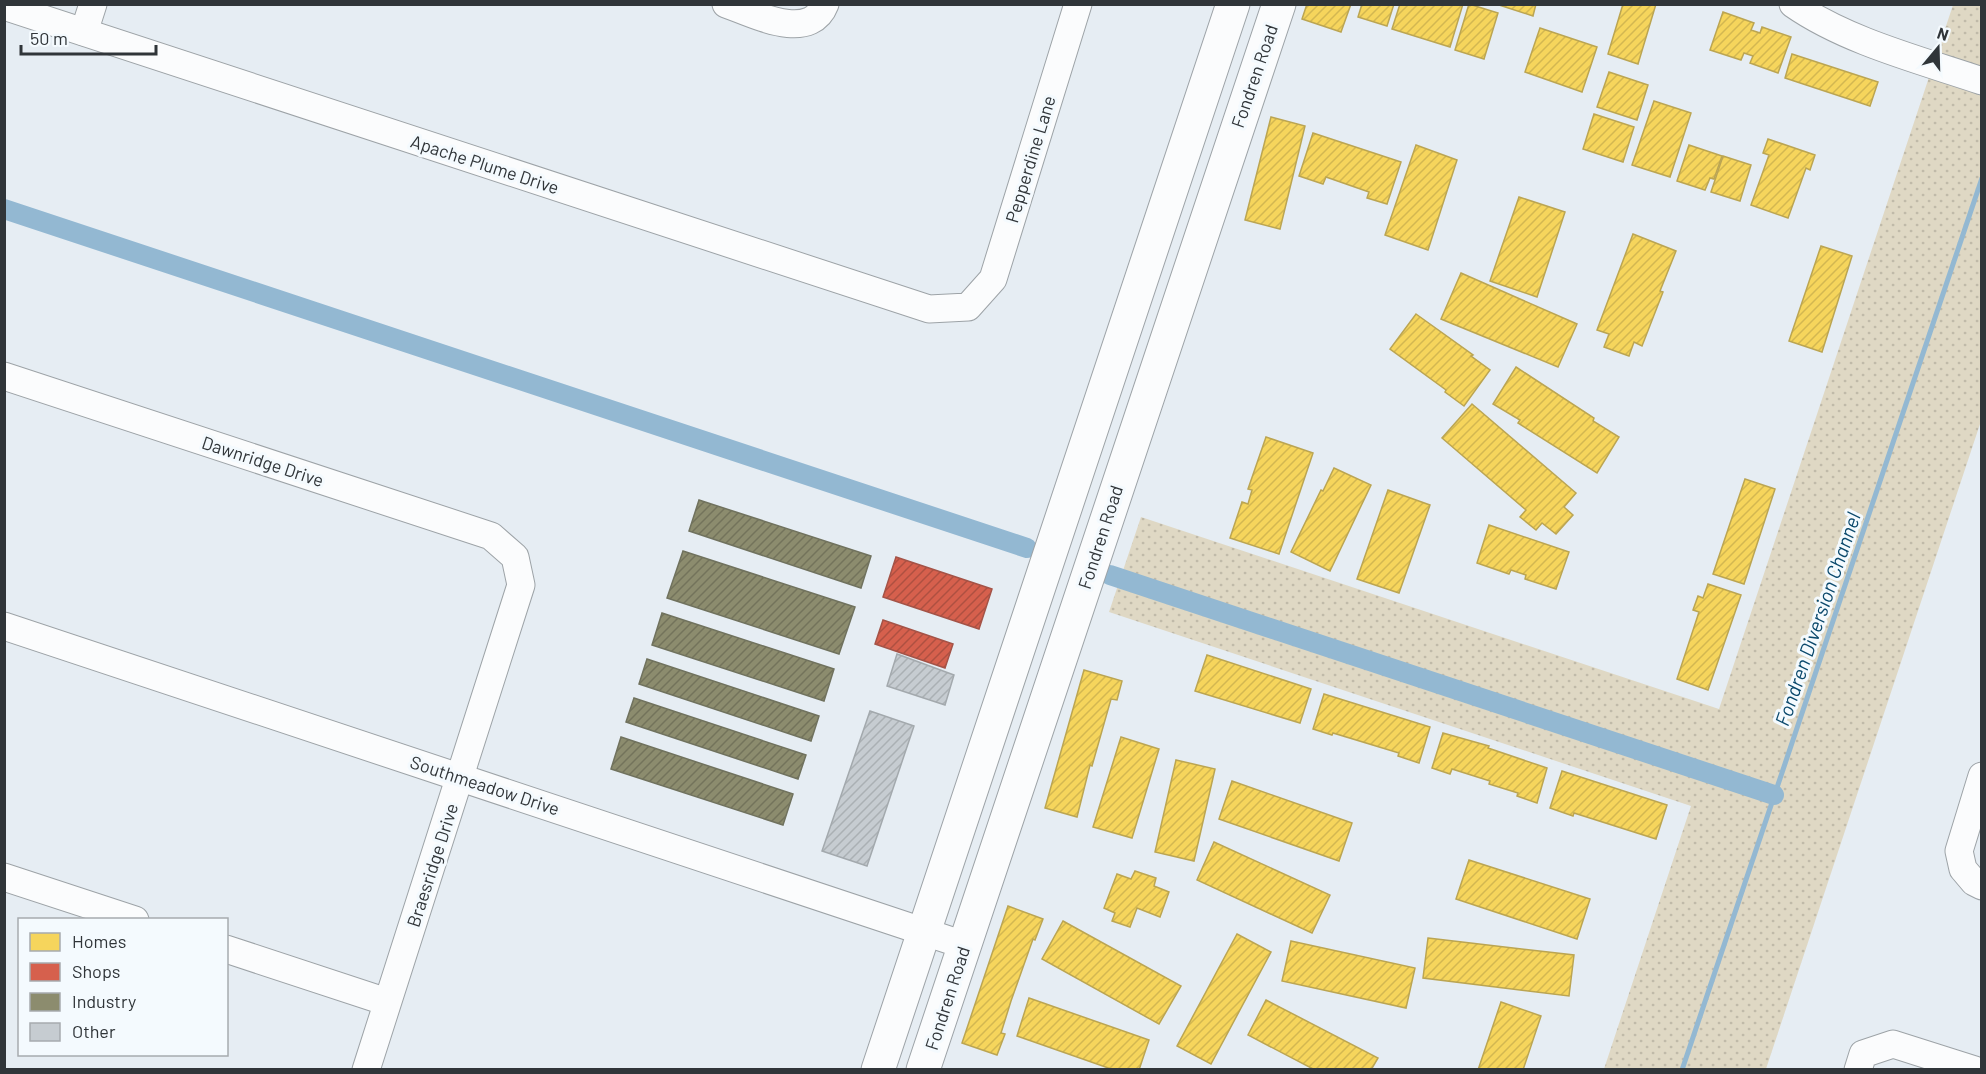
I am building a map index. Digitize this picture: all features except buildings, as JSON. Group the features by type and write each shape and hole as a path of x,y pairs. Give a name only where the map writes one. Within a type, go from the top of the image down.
{"main road":[{"path":"878,1070 1233,4"},
{"name":"Fondren Road","path":"923,1070 1279,4"},
{"path":"1221,41 1262,54"},
{"path":"1122,336 1162,351"},
{"path":"1024,630 1065,642"}],"street":[{"path":"84,32 93,4"},
{"path":"726,4 787,25 817,14"},
{"name":"Pepperdine Lane","path":"968,307 993,279 1078,4"},
{"path":"1793,4 1844,33 1982,81"},
{"name":"Apache Plume Drive","path":"4,6 928,309 968,307"},
{"name":"Dawnridge Drive","path":"4,376 490,536 515,557"},
{"name":"Braesridge Drive","path":"366,1070 521,585 515,557"},
{"name":"Southmeadow Drive","path":"4,626 964,945"},
{"path":"1980,780 1959,851 1963,869 1974,882 1982,886"},
{"path":"4,877 129,918"},
{"path":"228,951 387,1002"},
{"path":"1858,1070 1863,1054 1893,1044 1975,1070"}],"shaded area":[{"path":"1953,5 1981,5 1981,421 1766,1069 1604,1069 1691,806 1109,612 1141,517 1719,709"}],"waterway":[{"name":"Fondren Diversion Channel","path":"1682,1070 1982,178"},
{"path":"4,209 1027,548"},
{"path":"1110,575 1774,795"}]}
